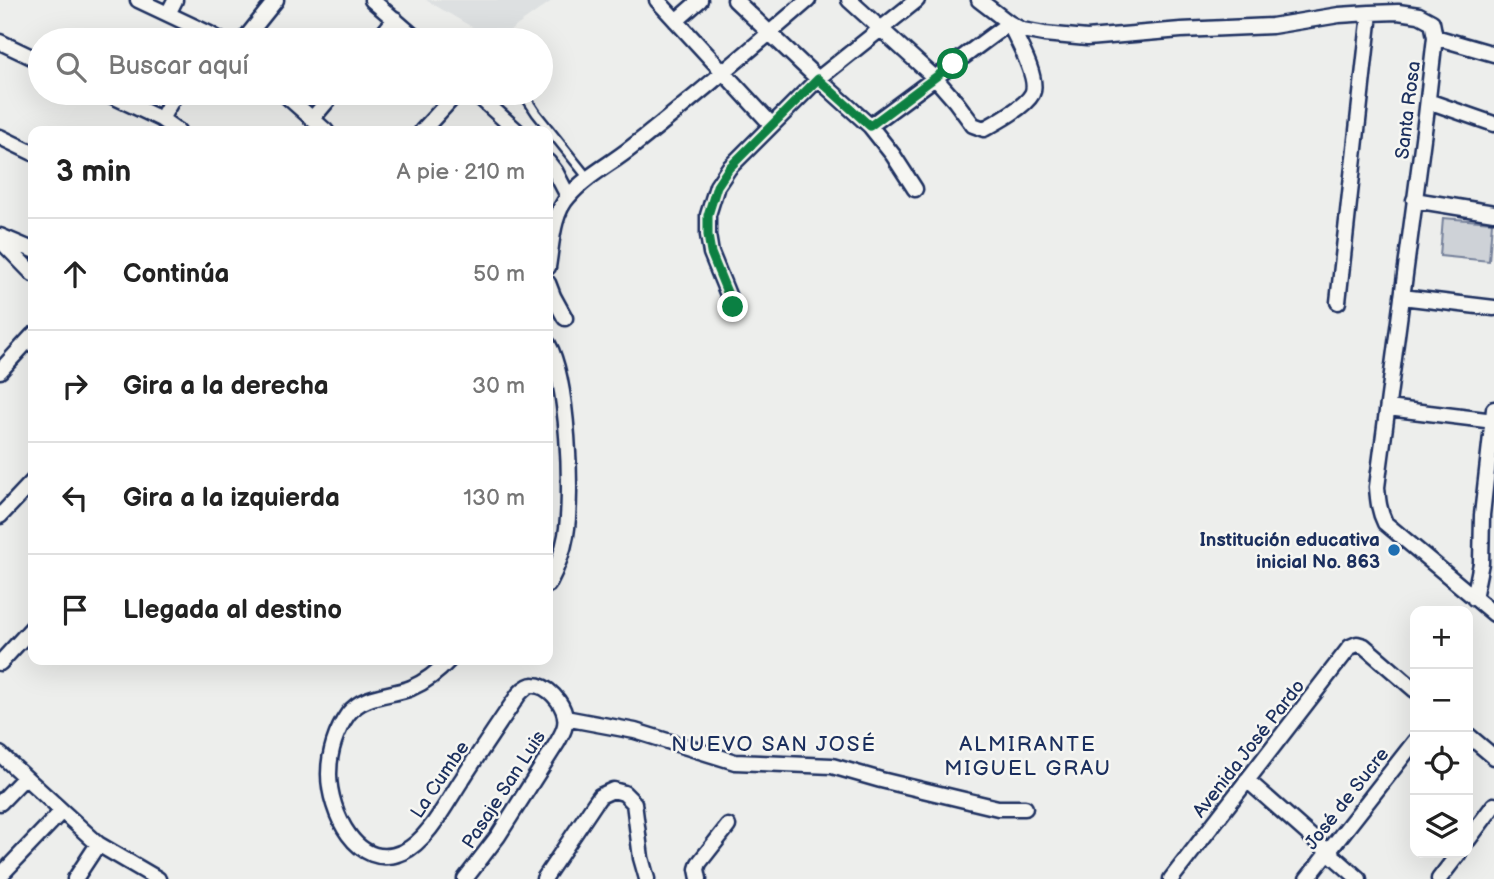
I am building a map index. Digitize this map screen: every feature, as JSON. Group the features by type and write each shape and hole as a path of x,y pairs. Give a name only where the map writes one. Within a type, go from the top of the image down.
{"street":[{"path":"138,0 193,28"},
{"path":"168,14 174,0"},
{"path":"254,28 276,0"},
{"path":"372,0 405,28"},
{"path":"657,0 771,124"},
{"path":"676,21 701,0"},
{"path":"735,0 870,126 915,189"},
{"path":"553,239 559,210 568,196 588,178 630,149 808,0"},
{"path":"849,0 935,78 973,125 984,129 1018,109 1032,94 1032,72 1010,23 935,78 870,126"},
{"path":"733,307 711,253 708,235 708,215 717,186 729,168 818,79 917,0"},
{"name":"Santa Rosa","path":"979,0 1022,30 1087,38 1272,26 1370,13 1398,12 1419,15 1432,22 1435,37 1428,101 1377,487 1380,512 1385,523 1494,614"},
{"path":"1338,302 1370,13"},
{"path":"388,28 395,19"},
{"path":"1435,37 1494,54"},
{"path":"0,42 28,55"},
{"path":"1428,101 1494,124"},
{"path":"131,105 171,126"},
{"path":"161,119 169,105"},
{"path":"297,105 320,126"},
{"path":"312,119 324,105"},
{"path":"427,126 446,105"},
{"path":"488,105 511,126"},
{"path":"0,137 28,151"},
{"path":"553,168 568,196"},
{"path":"1414,200 1494,213"},
{"path":"0,238 28,248"},
{"path":"0,238 28,269"},
{"path":"553,293 565,318"},
{"path":"1402,297 1494,308"},
{"path":"0,371 28,340"},
{"path":"553,357 562,389 569,497 566,533 559,564 553,575"},
{"path":"1388,408 1494,417 1474,598"},
{"path":"0,516 28,486"},
{"path":"0,663 28,633"},
{"name":"Avenida José Pardo","path":"1171,879 1350,647 1357,644 1364,646 1410,686"},
{"name":"La Cumbe","path":"445,665 410,688 372,698 359,705 347,715 332,747 329,772 335,809 349,835 374,855 391,856 404,852 427,832 525,688 533,685 547,690 559,702 565,718"},
{"path":"565,718 635,731 735,762 832,766 998,808 1025,808"},
{"name":"Pasaje San Luis","path":"465,879 498,836 557,743 564,729 565,718"},
{"path":"1473,739 1494,757"},
{"name":"José de Sucre","path":"1307,879 1410,747"},
{"path":"0,754 99,844 158,879"},
{"path":"0,803 25,776"},
{"path":"1247,780 1359,879"},
{"path":"544,879 600,796 613,790 624,793 634,803 640,858 647,879"},
{"path":"1473,833 1494,805"},
{"path":"0,876 62,811"},
{"path":"699,879 699,863 728,826"},
{"path":"75,879 99,844"},
{"path":"1439,879 1455,858"}],"lane":[{"path":"531,105 546,126"},
{"path":"553,134 588,178"}],"shaded area":[{"path":"426,0 553,0 514,28 474,28"},
{"path":"1443,218 1492,222 1489,261 1440,256"}],"place":[{"name":"Institución educativa inicial No. 863","path":"1394,550"}],"district":[{"name":"NUEVO SAN JOSÉ","path":"774,744"},
{"name":"ALMIRANTE MIGUEL GRAU","path":"1028,756"}],"route":[{"path":"733,307 711,253 708,235 708,215 717,186 729,168 818,79 870,126 953,64"}]}
